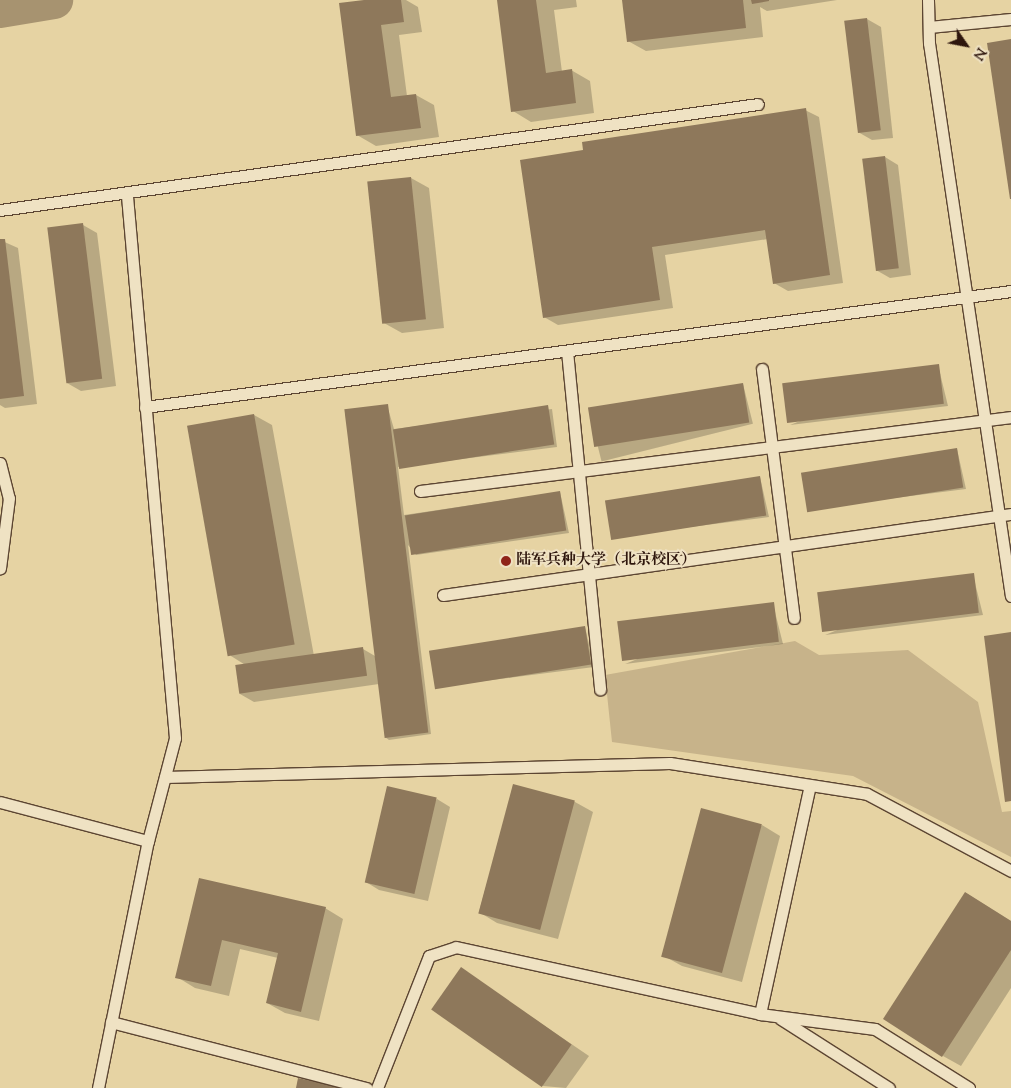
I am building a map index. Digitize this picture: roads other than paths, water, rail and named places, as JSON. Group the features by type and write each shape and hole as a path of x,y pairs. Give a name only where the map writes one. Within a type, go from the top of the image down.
{"lane":[{"path":"928,0 928,27 985,420 1005,515 1011,596"},
{"path":"928,27 1011,19"},
{"path":"0,210 126,196 758,104"},
{"path":"98,1088 148,841 175,738 126,196"},
{"path":"146,407 1011,292"},
{"path":"567,351 600,689"},
{"path":"762,369 794,618"},
{"path":"420,491 1011,417"},
{"path":"0,463 9,498 0,568"},
{"path":"443,595 1005,515"},
{"path":"165,777 670,763 867,794 1011,871"},
{"path":"760,1014 810,785"},
{"path":"0,802 148,841"},
{"path":"377,1088 430,956 456,947 760,1014 875,1029 969,1088"},
{"path":"776,1016 888,1088"},
{"path":"111,1022 367,1088"}],"waterway":[{"path":"0,9 54,0"}],"place":[{"name":"陆军兵种大学（北京校区）","path":"506,561"}]}
